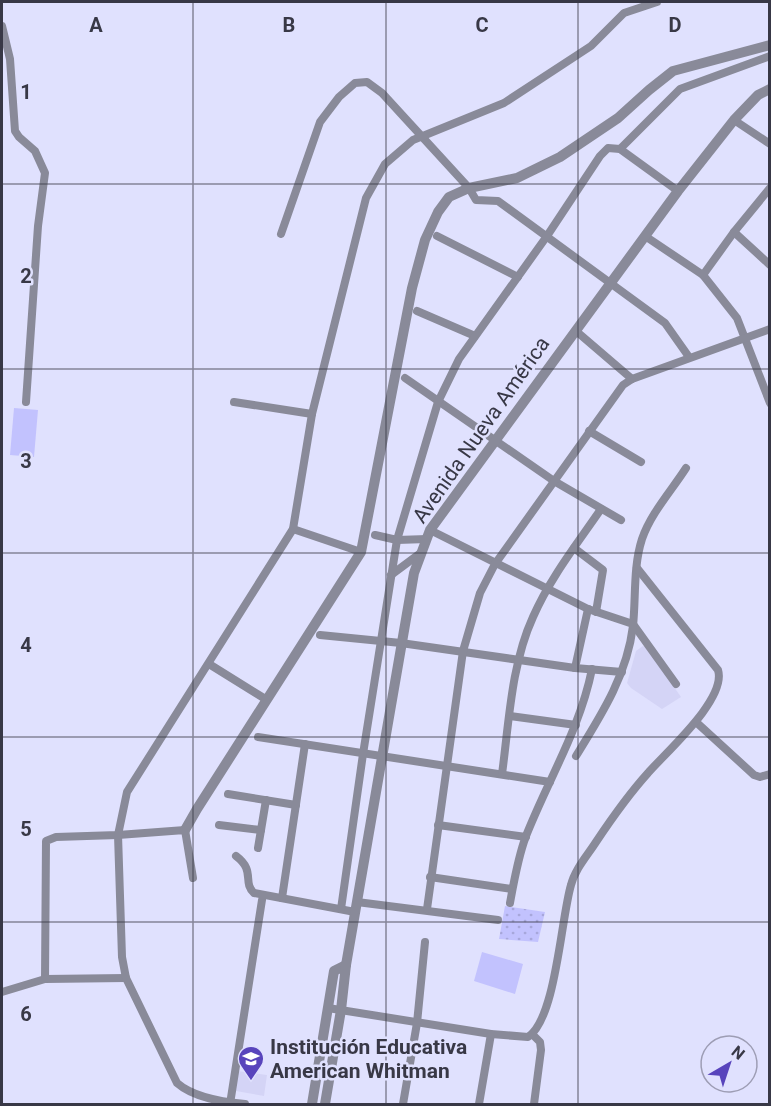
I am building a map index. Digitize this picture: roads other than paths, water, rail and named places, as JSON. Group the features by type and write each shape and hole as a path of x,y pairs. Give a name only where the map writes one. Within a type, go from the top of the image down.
{"street":[{"path":"245,1104 231,1104 192,1092 177,1083 126,978 122,957 118,835 127,792 293,529 312,414 366,198 386,164 413,140 504,103 591,46 624,13 657,2"},
{"path":"2,26 10,59 15,131 39,157 45,173 38,226 26,402"},
{"path":"193,878 185,830 360,552 411,288 425,240 438,212 449,197 469,188 517,178 560,157 618,118 673,71 770,45"},
{"path":"620,149 680,89 770,56"},
{"path":"281,234 320,122 339,97 355,83 368,82 382,93 469,188 476,200 498,201 547,236 665,323 689,357"},
{"name":"Avenida Nueva América","path":"325,1104 346,965 401,643 414,573 428,535 678,191 734,120 758,95 770,90"},
{"path":"734,120 770,144"},
{"path":"341,909 397,540 438,402 459,359 547,236 600,156 608,148 620,149 678,191"},
{"path":"703,275 770,188"},
{"path":"734,232 770,265"},
{"path":"437,236 518,277"},
{"path":"645,236 703,275 737,318 770,403"},
{"path":"417,312 475,336"},
{"path":"427,909 463,651 480,592 495,564 615,394 632,379 770,329"},
{"path":"576,331 632,379"},
{"path":"405,378 554,481 621,520"},
{"path":"234,402 312,414"},
{"path":"589,431 641,462"},
{"path":"576,756 604,711 622,672 633,624 634,592 640,545 648,526 687,468"},
{"path":"502,774 519,660 531,622 546,589 601,509"},
{"path":"293,529 360,552"},
{"path":"375,535 397,540 428,535 592,610 633,624 676,684"},
{"path":"574,548 603,570 575,668"},
{"path":"391,575 422,552"},
{"path":"328,1008 491,1034 528,1037 536,1029 552,989 569,892 576,872 612,817 648,773 696,722 719,682 718,670 637,568"},
{"path":"320,635 401,643 575,668 622,672"},
{"path":"209,664 267,700"},
{"path":"510,903 526,837 576,725 592,669"},
{"path":"510,716 576,725"},
{"path":"696,722 754,775 760,777 770,774"},
{"path":"258,737 550,782"},
{"path":"282,898 305,744"},
{"path":"228,794 296,805"},
{"path":"258,848 266,800"},
{"path":"219,825 261,830"},
{"path":"438,825 526,837"},
{"path":"45,979 46,841 56,837 185,830"},
{"path":"236,856 244,862 249,871 250,891 341,909 356,907 427,909 498,920"},
{"path":"430,877 512,889"},
{"path":"231,1104 262,900"},
{"path":"403,1104 417,1023 425,942"},
{"path":"312,1104 334,971 346,965"},
{"path":"2,992 45,979 126,978"},
{"path":"479,1104 491,1034"},
{"path":"532,1034 540,1042 541,1050 534,1104"}],"place":[{"name":"Institución Educativa American Whitman","path":"251,1082"}]}
